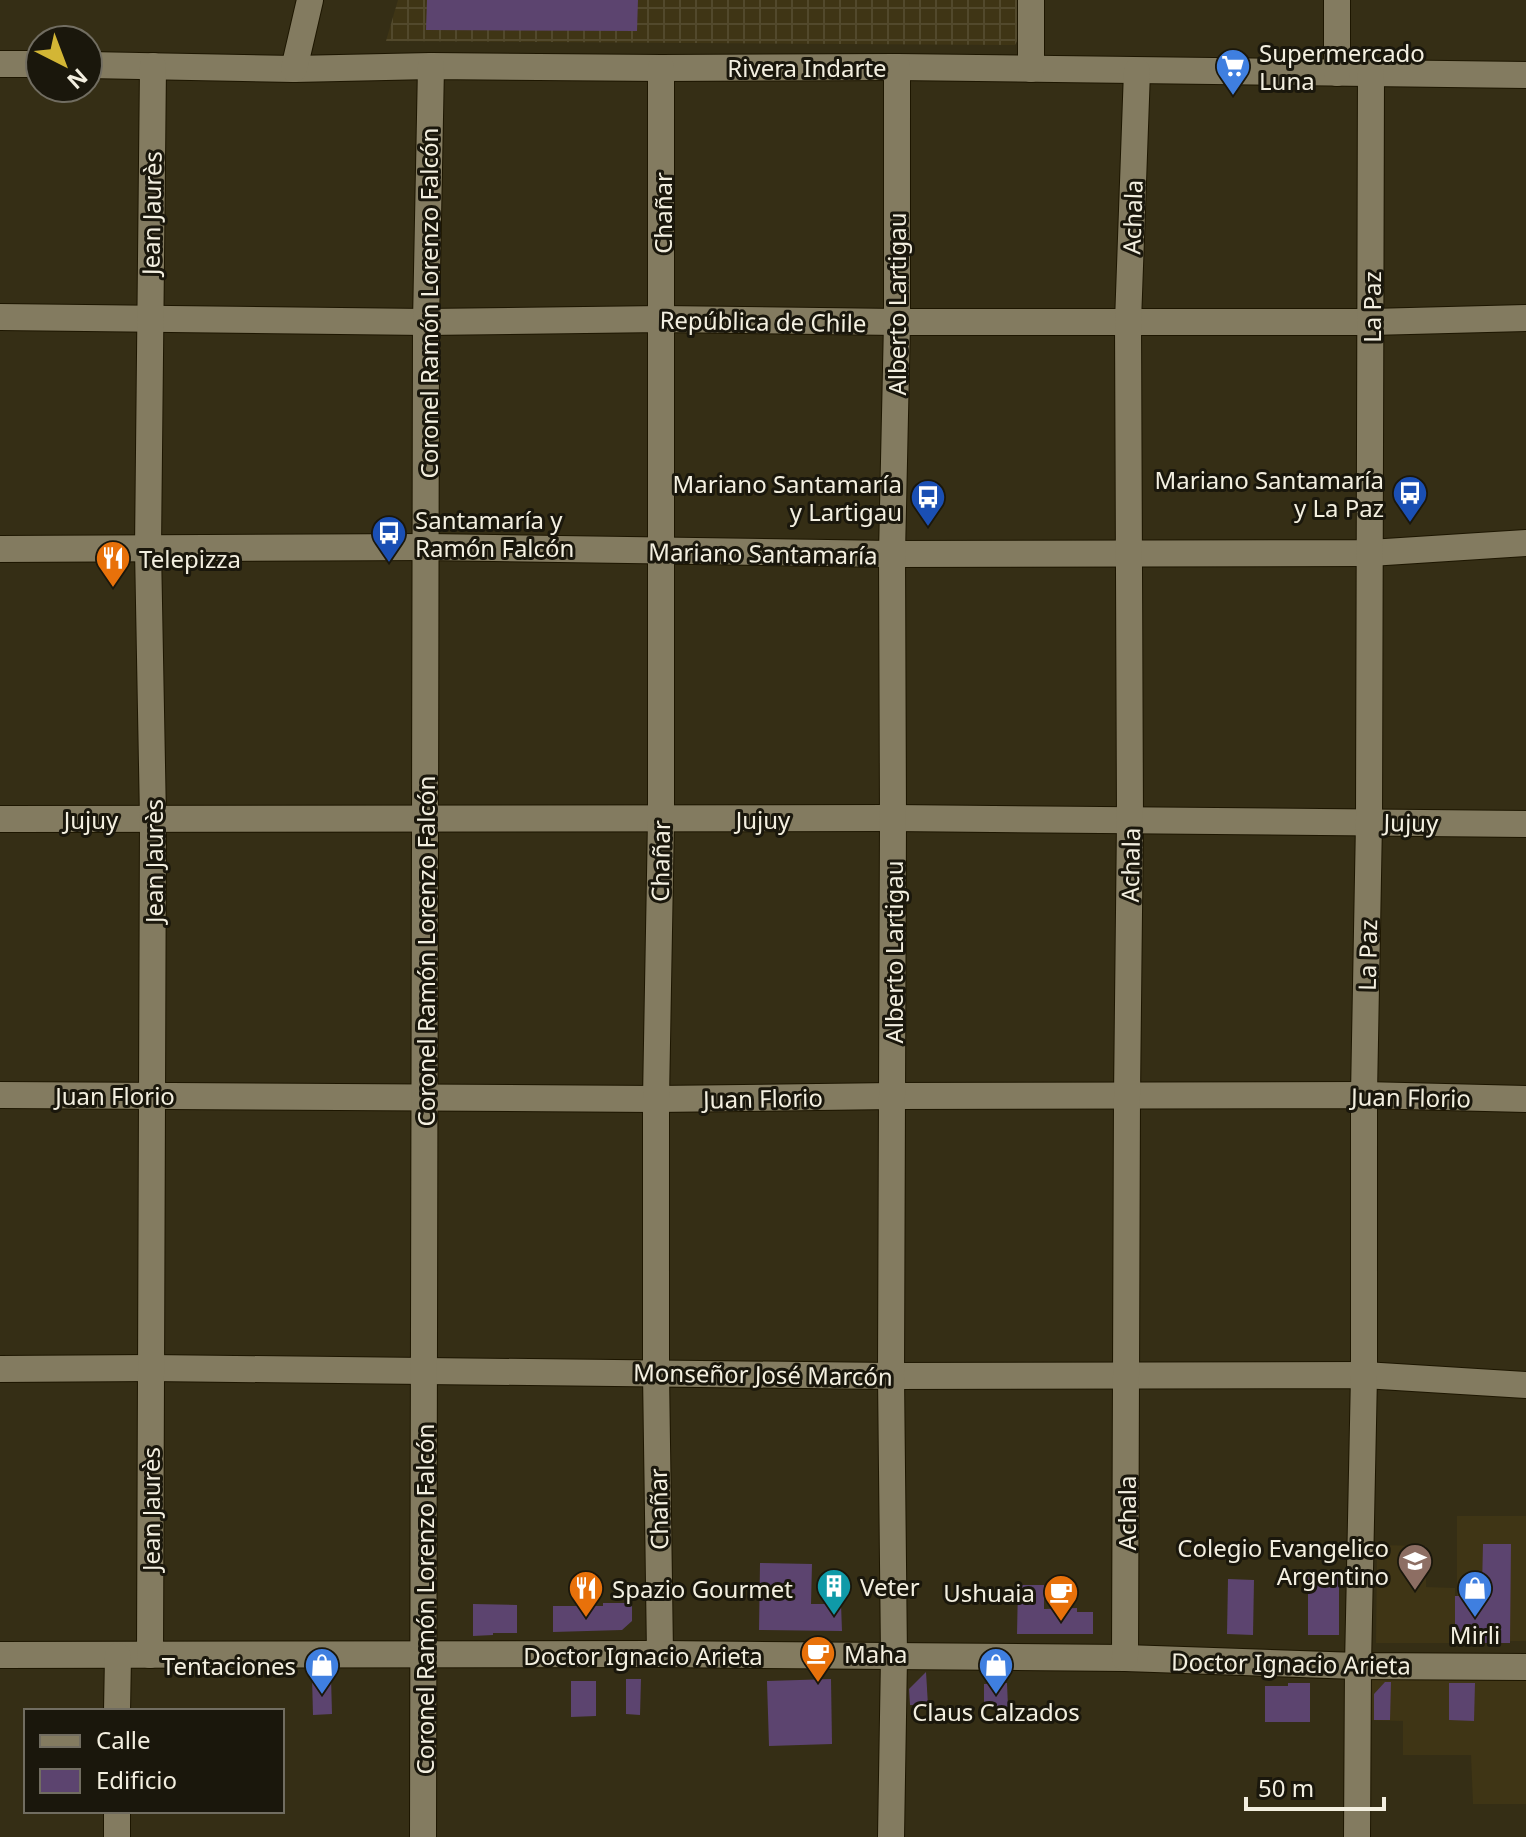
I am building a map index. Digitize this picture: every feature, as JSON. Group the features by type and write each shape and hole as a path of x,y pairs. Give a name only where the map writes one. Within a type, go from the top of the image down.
{"street":[{"path":"294,69 310,0"},
{"path":"1031,0 1031,69"},
{"path":"1337,0 1337,73"},
{"path":"0,64 24,64"},
{"name":"Rivera Indarte","path":"104,65 294,69 431,66 897,67 1526,75"},
{"name":"Jean Jaurès","path":"150,1655 153,819 148,549 153,66"},
{"name":"Coronel Ramón Lorenzo Falcón","path":"423,1837 426,322 431,66"},
{"name":"Alberto Lartigau","path":"891,1837 894,1657 891,1376 892,554 897,322 897,67"},
{"name":"Chañar","path":"660,1654 656,1099 661,819 661,68"},
{"name":"Achala","path":"1125,1658 1130,820 1128,322 1137,71"},
{"name":"La Paz","path":"1357,1837 1369,822 1371,72"},
{"name":"República de Chile","path":"0,317 426,322 662,319 1371,322 1526,318"},
{"name":"Mariano Santamaría","path":"0,549 427,547 892,554 1370,553 1526,543"},
{"name":"Jujuy","path":"0,819 893,818 1526,824"},
{"name":"Juan Florio","path":"0,1095 656,1099 1364,1095 1526,1099"},
{"name":"Monseñor José Marcón","path":"0,1369 891,1376 1364,1375 1526,1385"},
{"name":"Doctor Ignacio Arieta","path":"0,1655 660,1654 1125,1658 1358,1666 1526,1667"},
{"path":"117,1709 118,1656"},
{"path":"117,1813 117,1837"}],"shaded area":[{"path":"398,0 1024,0 1024,28 1015,45 386,41"},
{"path":"1457,1516 1526,1516 1526,1641 1457,1641"},
{"name":"Colegio Evangelico Argentino","path":"1377,1545 1426,1546 1426,1587 1455,1588 1455,1643 1376,1643"},
{"path":"1526,1671 1526,1804 1473,1804 1471,1755 1403,1755 1403,1721 1366,1720 1367,1680 1375,1672"}],"building":[{"path":"427,0 638,0 637,31 426,30"},
{"path":"1483,1544 1511,1544 1510,1643 1455,1643 1455,1596 1468,1596 1468,1587 1482,1587"},
{"path":"760,1563 812,1564 811,1604 841,1604 842,1631 759,1630"},
{"path":"1308,1572 1339,1572 1339,1635 1308,1635"},
{"path":"1228,1579 1254,1580 1253,1635 1227,1634"},
{"path":"1018,1585 1044,1585 1044,1609 1077,1608 1077,1612 1093,1612 1093,1634 1017,1634"},
{"path":"603,1603 632,1603 632,1621 622,1630 553,1632 553,1606 603,1606"},
{"path":"473,1604 517,1605 517,1633 473,1636"},
{"path":"926,1672 928,1705 910,1705 909,1689"},
{"name":"Tentaciones","path":"312,1677 331,1677 332,1714 313,1715"},
{"path":"626,1679 641,1679 640,1715 626,1714"},
{"path":"831,1679 832,1744 769,1746 767,1681"},
{"path":"571,1681 596,1681 596,1716 571,1717"},
{"path":"1385,1682 1391,1682 1390,1720 1374,1720 1374,1694"},
{"name":"Claus Calzados","path":"1007,1683 1008,1707 984,1708 984,1684"},
{"path":"1288,1683 1310,1683 1310,1722 1265,1722 1265,1686 1288,1686"},
{"path":"1449,1683 1475,1683 1474,1721 1449,1720"}],"place":[{"name":"Supermercado Luna","path":"1233,97"},
{"name":"Mariano Santamaría y La Paz","path":"1410,524"},
{"name":"Mariano Santamaría y Lartigau","path":"928,528"},
{"name":"Santamaría y Ramón Falcón","path":"389,564"},
{"name":"Telepizza","path":"113,589"},
{"name":"Colegio Evangelico Argentino","path":"1415,1592"},
{"name":"Veter","path":"834,1617"},
{"name":"Spazio Gourmet","path":"586,1619"},
{"name":"Mirli","path":"1475,1619"},
{"name":"Ushuaia","path":"1061,1623"},
{"name":"Maha","path":"818,1684"},
{"name":"Tentaciones","path":"322,1696"},
{"name":"Claus Calzados","path":"996,1696"}]}
